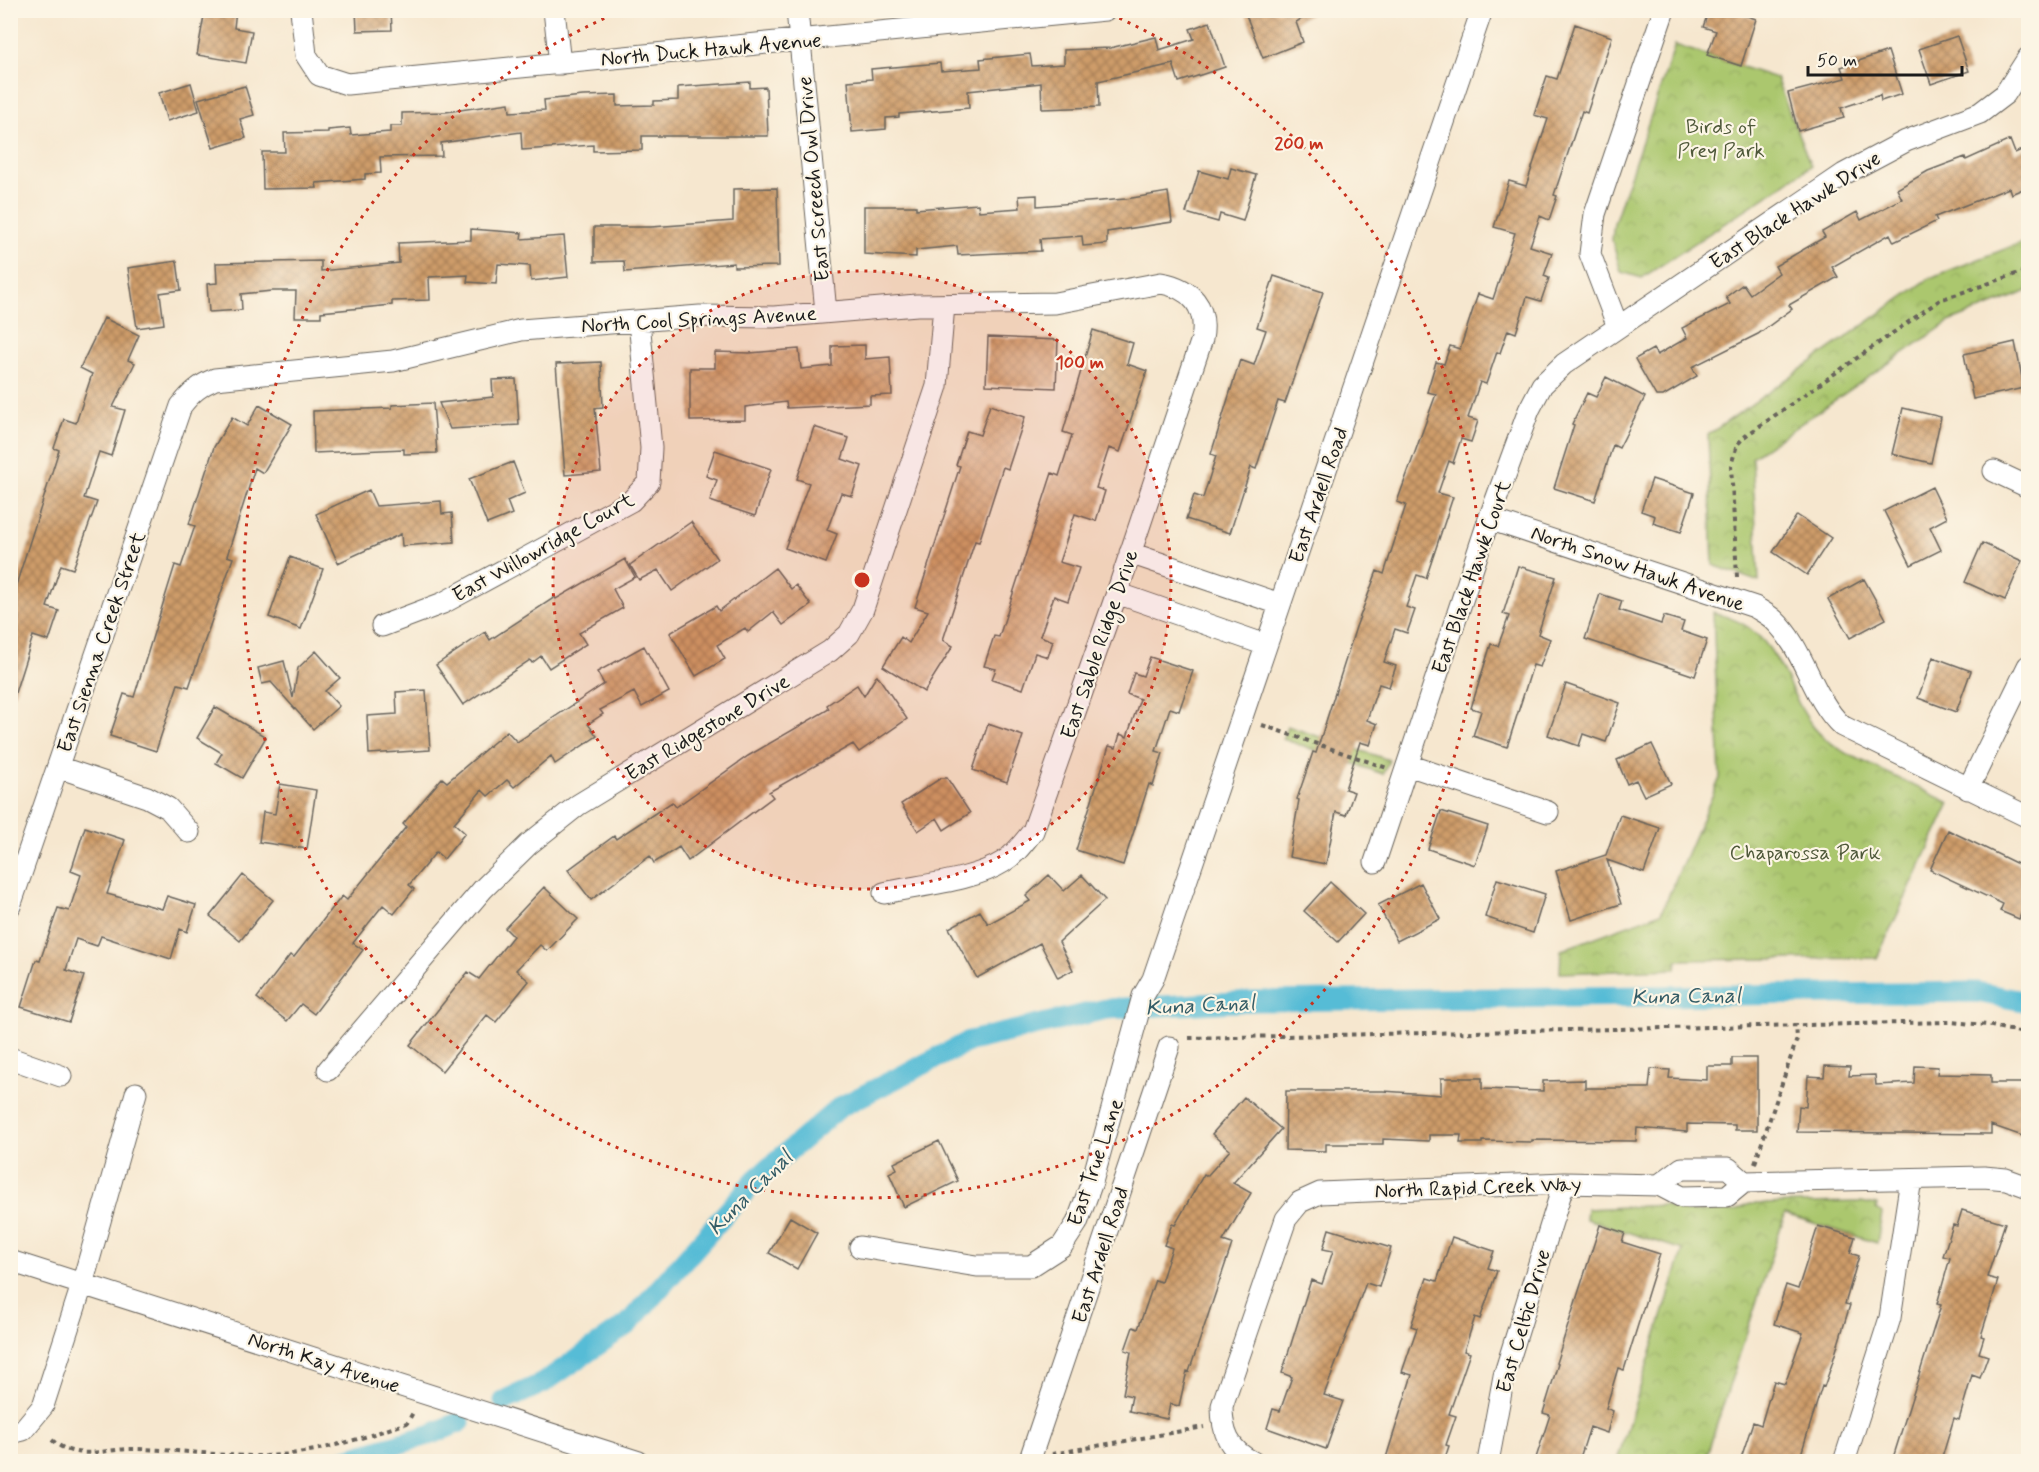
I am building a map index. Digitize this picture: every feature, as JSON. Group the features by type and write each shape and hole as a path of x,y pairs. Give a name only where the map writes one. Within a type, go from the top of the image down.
{"street":[{"name":"North Duck Hawk Avenue","path":"301,10 306,55 319,75 347,84 1093,11"},
{"path":"554,10 560,64"},
{"name":"East Screech Owl Drive","path":"797,10 826,312"},
{"name":"East Ardell Road","path":"1148,988 1482,10"},
{"path":"1618,327 1590,254 1595,214 1664,10"},
{"name":"East Black Hawk Drive","path":"1618,327 1844,174 1906,141 1980,113 2005,94 2028,58"},
{"name":"North Cool Springs Avenue","path":"202,384 215,379 393,361 521,330 699,316 774,317 944,304 1055,303 1161,282 1178,286 1195,299"},
{"name":"East Sable Ridge Drive","path":"884,893 986,871 1005,861 1021,847 1033,831 1117,593 1202,339 1202,312 1195,299"},
{"name":"East Ridgestone Drive","path":"328,1070 483,889 529,844 578,806 807,666 849,634 863,609 936,386 944,304"},
{"name":"East Willowridge Court","path":"382,626 443,603 631,501 649,482 651,448 639,321"},
{"name":"East Black Hawk Court","path":"1375,862 1400,767 1529,410 1542,385 1564,364 1618,327"},
{"name":"East Sienna Creek Street","path":"10,906 181,406 190,393 202,384"},
{"path":"1994,471 2028,488"},
{"name":"North Snow Hawk Avenue","path":"1490,519 1734,598 1755,607 1774,620 1788,638 1829,714 1842,726 2028,817"},
{"path":"1130,554 1280,604"},
{"path":"1117,593 1266,645"},
{"path":"1968,789 2028,666"},
{"path":"58,767 158,802 168,808 189,832"},
{"path":"1400,767 1548,812"},
{"name":"East True Lane","path":"860,1247 977,1266 1031,1266 1062,1246 1077,1223 1092,1182 1136,1020 1148,988"},
{"name":"East Ardell Road","path":"1039,1457 1169,1047"},
{"path":"10,1058 61,1076"},
{"path":"17,1431 43,1406 82,1285 136,1093"},
{"path":"1659,1185 1682,1168 1728,1168 1750,1174"},
{"name":"North Rapid Creek Way","path":"1252,1461 1234,1450 1226,1437 1221,1406 1286,1219 1300,1202 1320,1193 1564,1183 1659,1185 1682,1197 1727,1196 1750,1174 1911,1179 1984,1177 2006,1179 2028,1187"},
{"path":"1844,1461 1890,1318 1911,1179"},
{"name":"East Celtic Drive","path":"1488,1461 1504,1376 1564,1183"},
{"name":"North Kay Avenue","path":"10,1262 639,1461"}],"path":[{"path":"1737,577 1731,465 1737,445 1744,437 1940,300 2028,270"},
{"path":"1262,725 1400,767"},
{"path":"1189,1038 1950,1022 1987,1025 2028,1034"},
{"path":"1750,1174 1797,1039 1796,1024"},
{"path":"52,1440 66,1451 75,1453 128,1449 181,1454 288,1454 319,1449 407,1423 414,1411"},
{"path":"1039,1457 1205,1427"}],"green space":[{"name":"Birds of Prey Park","path":"1675,45 1776,78 1811,166 1642,278 1621,272 1612,240 1614,223"},
{"path":"2028,240 2028,291 1949,322 1752,457 1759,582 1713,565 1708,435 1930,278"},
{"name":"Chaparossa Park","path":"1713,612 1744,625 1764,642 1779,665 1804,714 1826,740 1844,752 1950,803 1877,958 1677,960 1676,969 1560,973 1561,950 1661,913 1720,778"},
{"path":"1287,726 1389,760 1383,774 1283,739"},
{"path":"1861,1202 1877,1205 1876,1209 1882,1213 1877,1243 1785,1214 1705,1461 1617,1461 1683,1250 1586,1219 1587,1209 1665,1205 1683,1212 1735,1211 1749,1204"}],"building":[{"path":"205,10 236,10 234,28 252,31 246,63 197,55"},
{"path":"356,10 391,10 392,30 357,31"},
{"path":"1244,10 1317,10 1296,22 1303,42 1263,58"},
{"path":"1709,10 1729,10 1756,19 1741,66 1707,55 1716,31 1703,27"},
{"path":"1210,22 1225,67 1179,82 1173,64 1098,81 1099,107 1042,109 1041,83 968,91 969,108 899,114 899,117 886,118 886,129 852,132 848,81 872,79 871,69 940,63 941,71 981,68 980,59 1030,54 1032,66 1064,64 1064,50 1110,48 1156,37 1159,50 1194,39 1190,29"},
{"path":"1575,24 1612,37 1587,113 1582,111 1554,195 1557,196 1549,220 1540,216 1530,246 1552,253 1544,276 1549,278 1541,301 1527,297 1516,333 1508,330 1500,353 1497,352 1486,384 1480,382 1468,418 1478,421 1471,442 1461,439 1453,463 1449,461 1438,493 1453,497 1426,578 1417,575 1406,607 1415,610 1407,633 1395,629 1384,662 1396,666 1389,687 1379,684 1367,720 1377,724 1370,745 1360,742 1345,789 1354,792 1346,815 1336,812 1326,864 1289,857 1299,800 1297,799 1313,752 1316,753 1356,627 1377,571 1384,574 1406,505 1397,502 1436,394 1427,392 1436,362 1444,364 1450,346 1460,349 1478,294 1493,299 1515,233 1494,227 1509,181 1526,186 1548,119 1534,115 1547,76 1557,79"},
{"path":"1957,36 1969,71 1931,84 1919,49"},
{"path":"1888,51 1902,94 1881,101 1880,95 1841,108 1844,118 1798,131 1788,93 1845,78 1841,67"},
{"path":"750,82 750,88 766,87 768,136 642,136 642,150 593,151 593,145 522,150 521,132 441,143 442,156 380,157 381,173 365,174 365,179 316,183 317,188 263,189 262,152 285,152 284,133 328,132 328,130 350,128 351,135 390,132 390,126 402,126 402,113 446,112 509,103 510,112 545,110 544,100 583,96 617,95 617,106 654,105 654,101 678,100 678,87"},
{"path":"191,83 199,111 167,121 159,93"},
{"path":"245,86 254,115 240,119 246,138 213,148 198,99"},
{"path":"2010,140 2015,153 2028,147 2028,187 2011,194 2009,188 1935,217 1937,221 1894,242 1890,234 1832,267 1838,277 1789,305 1792,309 1758,334 1692,367 1697,376 1663,396 1656,396 1635,359 1653,349 1657,355 1687,338 1682,328 1730,304 1726,297 1743,284 1750,294 1779,273 1775,266 1825,237 1822,232 1857,212 1861,220 1902,199 1897,189 1928,171 1965,157 1966,160"},
{"path":"1231,168 1256,175 1243,221 1220,214 1218,222 1186,213 1199,171 1228,179"},
{"path":"777,188 779,266 734,267 734,263 625,272 624,261 594,262 594,227 651,227 733,221 733,189"},
{"path":"1168,192 1172,222 1107,232 1107,244 1083,246 1082,236 1040,239 1041,251 958,255 957,246 916,250 916,257 864,254 864,206 916,206 916,209 978,204 979,211 1020,208 1019,196 1037,195 1037,206 1126,199"},
{"path":"471,229 522,233 521,239 564,236 568,277 531,281 530,266 498,264 496,284 467,282 468,275 429,277 430,300 392,301 392,305 321,312 321,317 295,317 296,291 272,291 241,294 242,310 209,312 207,284 217,283 216,263 321,261 321,271 399,263 398,243 471,240"},
{"path":"177,261 181,290 160,293 164,324 137,328 128,268"},
{"path":"1274,276 1323,292 1285,403 1278,401 1256,469 1251,467 1230,533 1186,519 1194,495 1203,498 1216,456 1211,454 1240,360 1254,365 1266,330 1257,327"},
{"path":"104,318 139,335 128,360 135,363 113,407 125,410 111,456 99,452 96,461 84,498 97,502 73,569 61,565 47,607 59,611 49,641 33,636 14,696 10,696 10,604 59,450 54,448 64,419 76,423 92,374 80,368"},
{"path":"1093,330 1133,343 1127,364 1147,371 1120,452 1109,448 1096,488 1105,491 1096,521 1075,514 1059,562 1079,568 1068,601 1054,596 1040,636 1053,641 1048,657 1035,653 1023,689 992,679 996,669 984,666 994,636 999,637 1052,473 1059,476 1072,435 1063,432"},
{"path":"988,337 1058,340 1056,388 986,385"},
{"path":"2015,342 2024,388 1973,399 1964,354"},
{"path":"865,345 865,359 890,357 892,395 870,396 870,404 787,408 786,402 745,407 745,420 690,421 690,368 715,368 715,352 750,353 799,349 801,369 832,366 832,346"},
{"path":"601,362 603,407 595,408 601,472 565,475 556,364"},
{"path":"1606,377 1645,397 1619,448 1613,445 1595,501 1554,488 1574,425 1572,424 1587,393 1596,397"},
{"path":"516,379 519,425 450,429 439,403 493,397 492,380"},
{"path":"433,403 437,453 404,454 404,449 314,453 313,411 392,408 392,405"},
{"path":"259,405 292,424 263,473 255,468 227,556 233,558 189,687 178,684 156,751 110,736 124,694 134,697 175,565 181,567 195,526 189,524 214,447 232,417 247,426"},
{"path":"990,405 1025,417 1008,469 1003,467 979,542 975,541 943,640 953,646 924,692 883,666 901,637 909,643 928,611 915,607 960,466 956,465 967,431 980,435"},
{"path":"1903,408 1941,417 1931,463 1892,454"},
{"path":"814,427 849,438 842,459 862,466 852,496 841,493 827,530 837,534 826,563 785,548 809,483 797,479"},
{"path":"715,450 771,469 755,516 710,501 717,480 706,476"},
{"path":"513,462 525,493 507,501 512,514 487,524 469,479"},
{"path":"1652,479 1694,493 1681,532 1653,523 1655,516 1641,511"},
{"path":"1932,487 1947,518 1930,527 1941,550 1911,565 1884,511"},
{"path":"369,490 376,506 441,501 442,514 452,513 454,542 402,546 401,534 338,563 316,514"},
{"path":"1797,515 1831,538 1807,575 1773,552"},
{"path":"691,522 717,559 672,591 658,570 639,580 630,565"},
{"path":"1982,543 2022,561 2005,600 1965,582"},
{"path":"290,557 323,569 301,629 269,617"},
{"path":"625,559 635,577 613,589 623,608 579,633 586,644 549,668 541,656 532,663 530,660 463,705 436,665 485,632 490,640 555,597 556,599"},
{"path":"1518,566 1556,577 1538,634 1550,639 1540,667 1533,665 1507,747 1473,736 1481,711 1471,708 1491,644 1498,646 1509,616 1503,614"},
{"path":"775,568 791,589 796,585 811,605 783,625 773,612 748,632 745,628 717,645 725,659 696,676 670,633 716,606 719,611"},
{"path":"1864,579 1886,619 1850,638 1828,599"},
{"path":"1600,594 1622,601 1619,610 1661,624 1664,616 1684,622 1681,631 1707,640 1695,676 1585,639"},
{"path":"644,646 669,692 642,707 634,692 600,710 603,714 588,724 597,736 555,764 551,756 514,787 507,780 488,796 482,790 454,823 465,833 444,859 436,852 409,885 414,889 394,914 383,905 353,943 363,950 314,1014 301,1004 287,1021 257,998 290,955 294,957 342,896 347,900 406,827 403,824 442,778 447,782 507,731 517,742 604,684 597,672"},
{"path":"316,651 340,678 325,691 339,706 313,729 271,682 262,684 258,668 284,661 293,698 298,668"},
{"path":"1150,657 1193,671 1179,711 1170,708 1156,751 1163,753 1153,786 1149,784 1123,865 1076,850 1109,746 1116,748 1120,734 1127,737 1140,699 1127,694 1134,673 1143,676"},
{"path":"1933,657 1971,671 1956,712 1918,698"},
{"path":"877,675 907,719 859,752 853,744 769,792 773,797 688,861 679,847 654,863 650,856 591,900 568,870 614,836 616,839 672,802 676,807 748,756 829,709 827,705 857,685 864,696"},
{"path":"1566,684 1620,703 1606,742 1583,734 1579,746 1548,735"},
{"path":"426,690 430,750 369,754 367,716 397,714 396,692"},
{"path":"215,707 266,737 242,778 216,763 222,753 197,738"},
{"path":"988,724 1023,736 1007,782 973,770"},
{"path":"1652,744 1671,784 1644,796 1636,780 1627,784 1617,760"},
{"path":"941,778 947,778 970,813 944,830 937,818 918,831 901,804"},
{"path":"280,784 316,790 307,849 259,842 263,812 275,814"},
{"path":"1441,811 1488,826 1475,865 1428,849"},
{"path":"1620,815 1660,828 1644,873 1607,860 1621,904 1571,920 1556,871 1606,855"},
{"path":"85,827 125,840 107,894 162,909 167,896 196,905 187,932 180,929 171,959 101,936 97,946 76,939 66,970 84,976 69,1022 21,1007 36,960 40,961 58,908 69,911 81,875 71,871"},
{"path":"1948,830 2028,869 2028,912 2023,910 2019,919 2000,911 2003,904 1930,870"},
{"path":"243,875 273,900 240,941 210,916"},
{"path":"1049,875 1064,891 1082,875 1105,900 1059,942 1073,970 1058,978 1040,943 977,978 949,928 980,911 988,924 1030,901 1026,896"},
{"path":"1497,879 1545,894 1533,933 1485,917"},
{"path":"1330,882 1364,914 1338,942 1304,911"},
{"path":"1421,883 1440,919 1397,941 1378,905"},
{"path":"544,887 578,919 547,951 540,945 516,970 529,981 496,1022 487,1015 442,1071 410,1045 468,972 479,979 513,936 505,928"},
{"path":"1732,1058 1757,1058 1757,1130 1735,1130 1735,1125 1687,1124 1687,1132 1637,1128 1636,1141 1532,1140 1532,1142 1460,1143 1461,1135 1429,1135 1429,1141 1383,1139 1383,1144 1326,1144 1326,1151 1285,1150 1286,1091 1383,1091 1441,1095 1441,1078 1482,1078 1482,1089 1543,1091 1543,1081 1585,1080 1585,1088 1649,1088 1651,1069 1670,1070 1669,1078 1707,1080 1707,1066 1732,1066"},
{"path":"1825,1066 1850,1067 1849,1076 1875,1075 1876,1085 1914,1083 1915,1066 1938,1067 1937,1074 1991,1075 1991,1083 2028,1083 2028,1138 1991,1125 1991,1134 1797,1132 1799,1106 1806,1107 1808,1076 1824,1077"},
{"path":"1244,1097 1281,1129 1233,1183 1251,1193 1223,1241 1232,1244 1189,1372 1187,1371 1179,1406 1170,1404 1167,1419 1129,1411 1132,1396 1123,1394 1131,1352 1125,1350 1133,1327 1138,1329 1155,1280 1161,1282 1172,1248 1164,1245 1172,1224 1175,1225 1204,1174 1207,1176 1230,1150 1212,1134"},
{"path":"939,1141 958,1181 904,1207 889,1173 897,1169 894,1163"},
{"path":"1962,1210 2005,1223 1987,1277 1998,1280 1981,1336 1984,1337 1979,1353 1988,1356 1980,1378 1972,1375 1959,1420 1954,1418 1941,1461 1904,1461 1893,1458 1941,1305 1937,1304 1950,1258 1943,1256 1953,1225 1957,1226"},
{"path":"790,1217 817,1233 797,1269 769,1253"},
{"path":"1600,1225 1625,1233 1622,1242 1660,1254 1624,1370 1618,1368 1606,1408 1613,1411 1607,1433 1590,1427 1579,1461 1535,1461 1550,1415 1543,1413 1558,1364 1556,1363"},
{"path":"1818,1226 1855,1237 1850,1253 1859,1256 1845,1304 1850,1305 1832,1364 1824,1387 1822,1386 1799,1461 1740,1461 1753,1422 1761,1425 1774,1381 1785,1384 1803,1333 1774,1324 1786,1285 1798,1289"},
{"path":"1329,1229 1391,1248 1379,1287 1366,1283 1324,1395 1343,1401 1326,1449 1267,1428 1273,1409 1280,1411 1292,1377 1282,1373 1311,1280 1322,1284 1333,1251 1323,1249"},
{"path":"1452,1237 1494,1251 1488,1268 1497,1271 1480,1319 1475,1317 1464,1351 1470,1353 1449,1414 1456,1416 1446,1445 1449,1446 1444,1461 1385,1461 1412,1375 1402,1372 1417,1328 1411,1326 1427,1278 1437,1281"}],"waterway":[{"name":"Kuna Canal","path":"504,1401 543,1383 628,1324 756,1179 840,1107 970,1041 1106,1009 1254,1001 1977,992 2028,1002"},
{"name":"Kuna Canal","path":"336,1462 432,1434 460,1422"}]}
